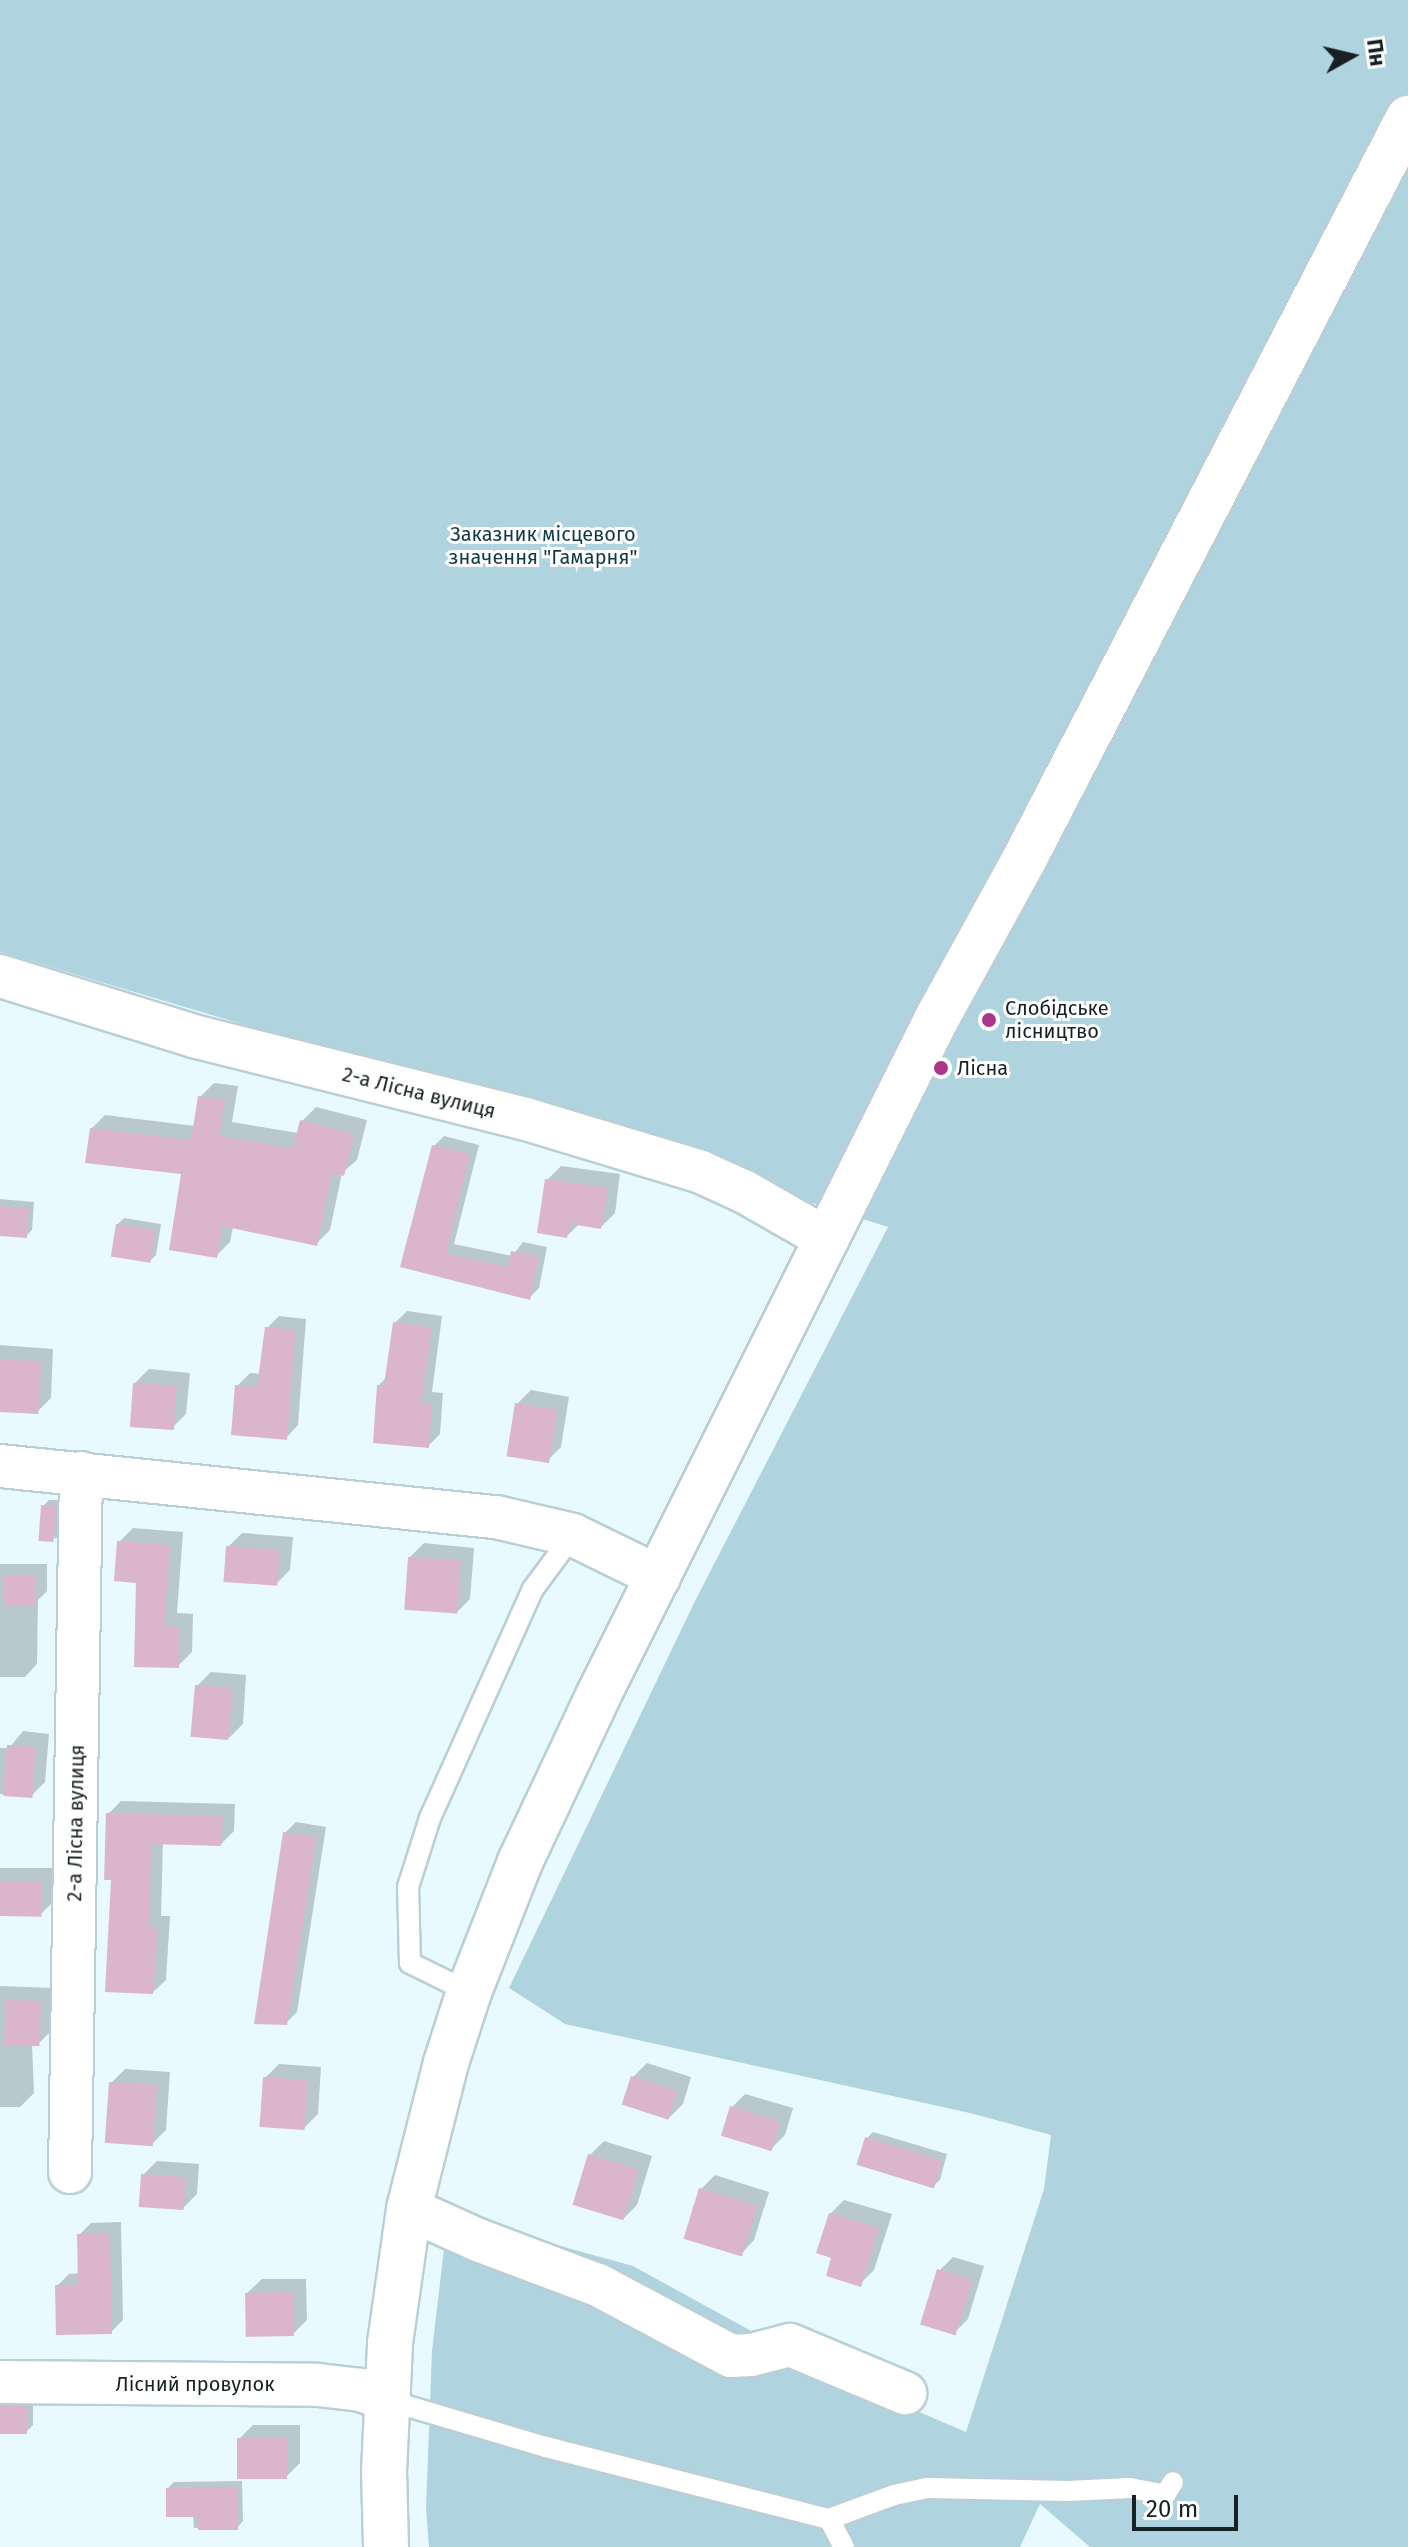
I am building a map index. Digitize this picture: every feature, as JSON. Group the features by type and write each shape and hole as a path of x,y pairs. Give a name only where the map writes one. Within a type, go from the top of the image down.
{"street":[{"path":"386,2547 390,2343 409,2209 429,2124 469,1992 549,1796 937,1018 1027,854 1408,118"},
{"name":"2-а Лісна вулиця","path":"0,976 197,1037 526,1119 687,1168 735,1187 827,1239"},
{"path":"0,1466 496,1517 573,1535 659,1577"},
{"name":"2-а Лісна вулиця","path":"70,2172 81,1473"},
{"path":"409,2209 478,2240 598,2285 731,2356 751,2355 790,2345 905,2393"},
{"name":"Лісний провулок","path":"0,2382 318,2385 361,2390 387,2400"}],"lane":[{"path":"469,1992 410,1963 408,1887 430,1818 533,1589 573,1535"},
{"path":"387,2400 546,2447 829,2519 894,2495 926,2488 958,2486 1068,2491 1130,2488 1165,2495 1173,2482"},
{"path":"829,2519 844,2547"}],"green space":[{"name":"Заказник місцевого значення \"Гамарня\"","path":"0,0 1408,0 1408,2547 1090,2547 1040,2504 1020,2547 429,2547 426,2508 432,2351 448,2215 633,2266 828,2373 966,2432 1044,2189 1051,2135 970,2113 565,2024 509,1988 696,1599 888,1227 366,1061 0,952"}],"building":[{"path":"198,1096 225,1100 219,1136 293,1148 300,1120 354,1134 344,1176 332,1173 317,1246 222,1226 217,1258 169,1250 181,1174 85,1163 90,1128 191,1140"},
{"path":"432,1145 470,1154 446,1254 508,1267 511,1251 538,1257 530,1300 400,1267"},
{"path":"545,1179 608,1188 601,1229 570,1224 567,1238 537,1233"},
{"path":"0,1206 29,1208 27,1238 0,1236"},
{"path":"116,1224 156,1230 150,1263 111,1257"},
{"path":"393,1322 432,1328 421,1403 432,1404 429,1448 373,1443 377,1385 384,1385"},
{"path":"265,1327 295,1330 287,1440 231,1435 235,1385 257,1387"},
{"path":"0,1359 41,1361 38,1414 0,1412"},
{"path":"133,1383 177,1386 174,1430 130,1427"},
{"path":"515,1403 557,1410 549,1463 507,1456"},
{"path":"41,1505 56,1506 53,1542 38,1541"},
{"path":"117,1541 170,1545 164,1626 180,1627 179,1668 134,1667 136,1583 114,1581"},
{"path":"226,1546 280,1550 277,1586 223,1582"},
{"path":"408,1557 461,1561 457,1614 404,1610"},
{"path":"4,1575 35,1575 35,1605 4,1605"},
{"path":"195,1685 233,1688 228,1740 190,1737"},
{"path":"7,1745 36,1747 32,1798 3,1796"},
{"path":"106,1813 223,1816 221,1846 151,1844 149,1928 158,1928 153,1994 105,1992 111,1880 104,1880"},
{"path":"283,1832 316,1837 306,1905 287,2025 254,2024"},
{"path":"0,1881 42,1882 41,1917 0,1916"},
{"path":"6,2000 41,2001 39,2046 4,2045"},
{"path":"631,2076 678,2091 668,2120 622,2105"},
{"path":"263,2077 308,2080 304,2130 260,2127"},
{"path":"109,2082 157,2085 153,2146 105,2143"},
{"path":"730,2106 781,2121 772,2151 721,2136"},
{"path":"865,2137 942,2161 934,2188 857,2165"},
{"path":"588,2154 639,2169 623,2220 573,2205"},
{"path":"141,2174 186,2177 184,2210 139,2207"},
{"path":"699,2188 757,2206 742,2257 684,2239"},
{"path":"829,2213 879,2228 861,2287 826,2276 831,2258 816,2253"},
{"path":"77,2234 110,2234 112,2334 56,2335 55,2285 78,2285"},
{"path":"937,2269 972,2280 955,2335 920,2324"},
{"path":"293,2292 294,2336 246,2337 245,2293"},
{"path":"0,2406 27,2406 27,2434 0,2434"},
{"path":"237,2438 287,2438 287,2479 237,2479"},
{"path":"237,2487 238,2530 198,2530 197,2517 166,2517 166,2488"}],"place":[{"name":"Слобідське лісництво","path":"989,1020"},
{"name":"Лісна","path":"941,1068"}]}
